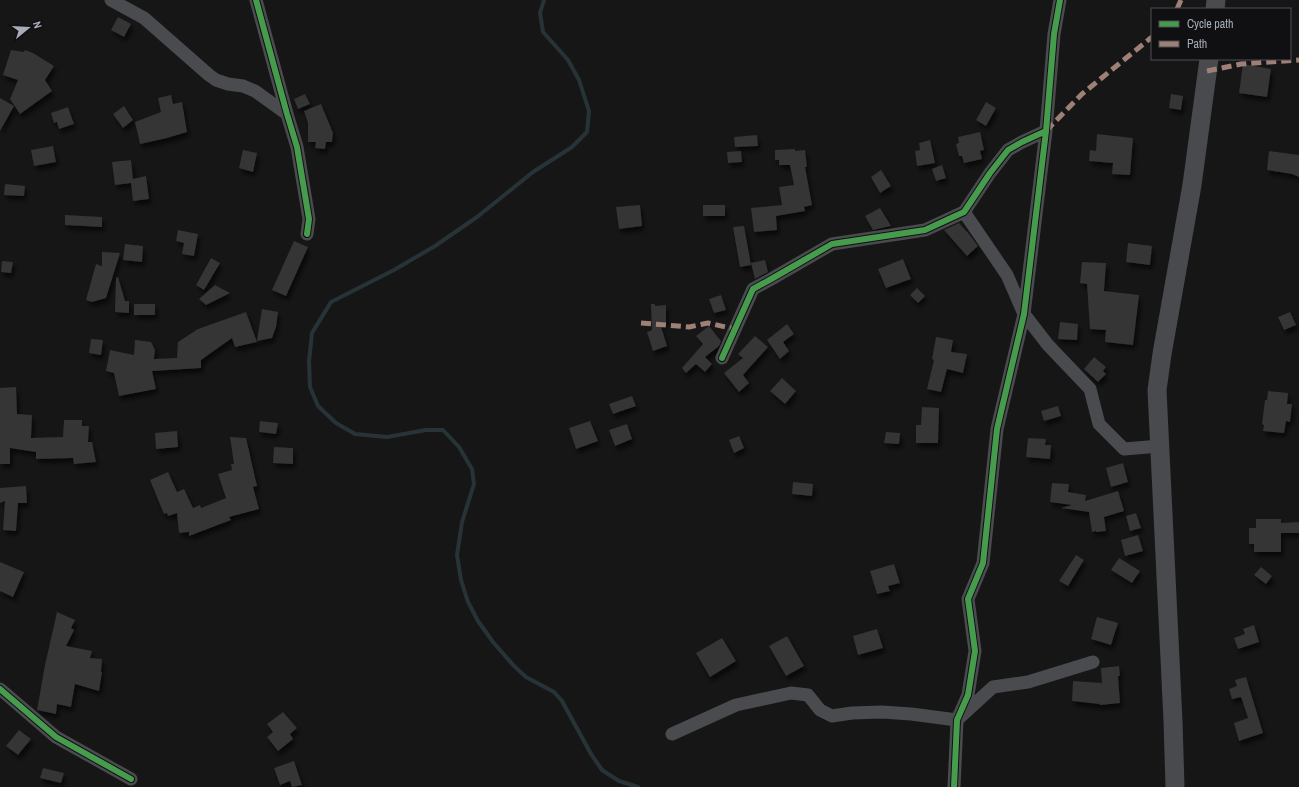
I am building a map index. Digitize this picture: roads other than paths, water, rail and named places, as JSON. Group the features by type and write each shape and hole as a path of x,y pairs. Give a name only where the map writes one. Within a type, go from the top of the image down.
{"main road":[{"path":"1175,787 1157,404 1158,377 1192,185 1209,60"}],"street":[{"path":"111,0 144,18 216,80 228,84 243,86 255,91 287,114"},
{"path":"256,0 287,114 298,147 309,219 307,234"},
{"path":"954,787 957,720 968,695 975,651 968,599 983,564 997,429 1024,314 1046,131 1054,34 1060,0"},
{"path":"722,358 752,288 773,278 832,244 925,230 964,212 990,172 1008,150 1046,131"},
{"path":"964,212 1007,275 1024,314 1048,345 1090,389 1099,424 1124,449 1160,446"},
{"path":"957,720 993,687 1028,682 1093,662"},
{"path":"0,689 56,738 131,779"},
{"path":"672,734 736,705 791,693 808,695 820,710 832,716 852,713 882,712 957,720"}],"waterway":[{"path":"544,0 540,13 543,32 568,60 579,80 589,111 587,132 572,147 533,172 477,217 435,246 394,270 331,302 312,333 309,361 310,387 318,406 336,423 355,434 387,437 426,430 443,430 459,447 472,469 474,484 462,522 457,555 461,580 468,602 478,621 493,642 514,666 526,677 554,692 562,701 591,754 602,770 619,781 638,787"}]}
